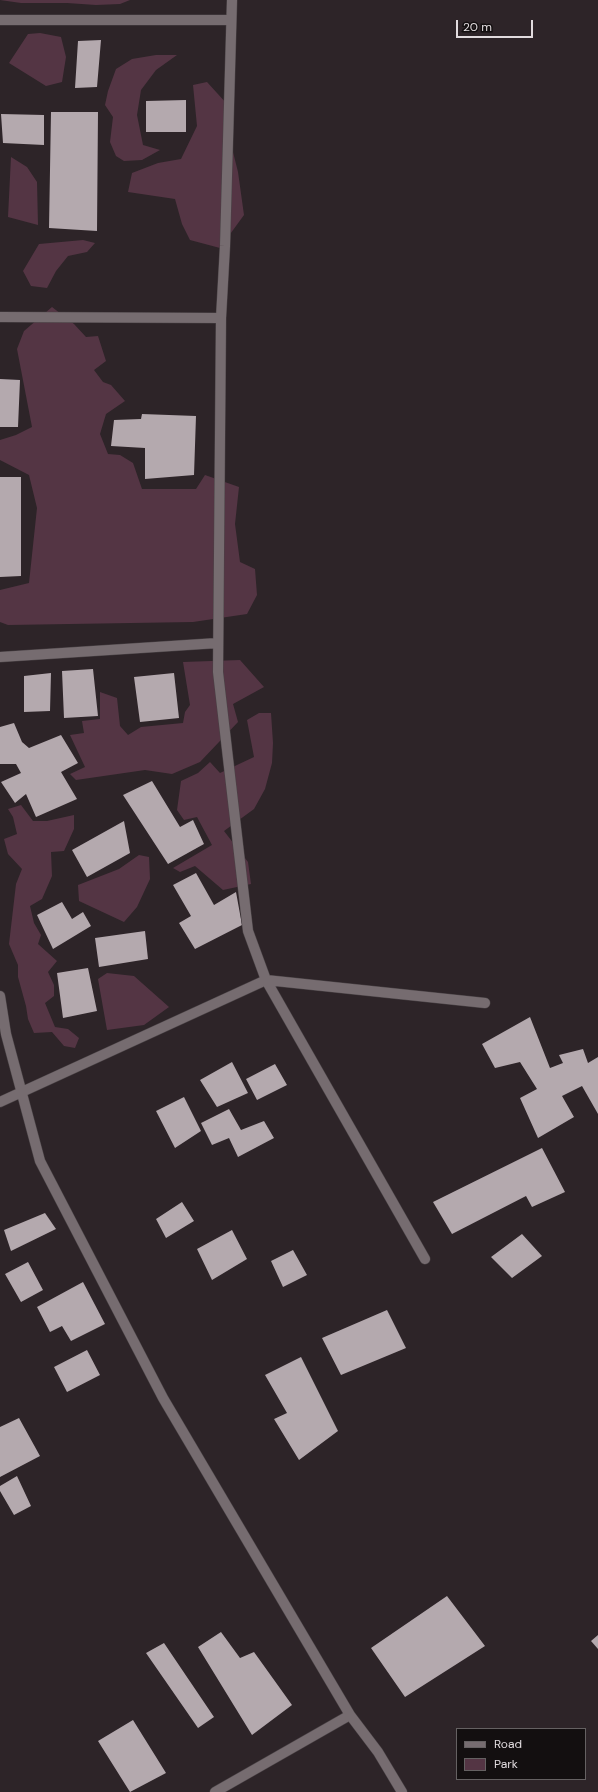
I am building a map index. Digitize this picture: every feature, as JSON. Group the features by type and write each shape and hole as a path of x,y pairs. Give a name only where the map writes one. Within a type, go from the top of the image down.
{"street":[{"path":"232,0 225,246 221,318 218,672 248,931 266,980 425,1259"},
{"path":"0,20 232,20"},
{"path":"0,317 221,318"},
{"path":"0,658 218,644"},
{"path":"0,1102 266,980 485,1003"},
{"path":"0,996 6,1034 40,1161 163,1398 350,1715 378,1752 402,1792"},
{"path":"215,1792 350,1715"}],"green space":[{"path":"0,0 130,0 120,4 96,5 67,3 21,3"},
{"path":"40,33 61,37 66,57 62,82 46,86 9,63 28,34"},
{"path":"156,55 177,55 156,70 141,90 137,115 143,145 160,150 142,160 124,161 116,156 110,142 113,117 105,105 108,91 116,69 132,59"},
{"path":"207,82 227,104 229,136 238,172 244,215 220,248 190,240 182,224 175,199 128,192 132,173 158,163 181,159 197,126 193,85"},
{"path":"11,157 27,167 37,182 38,225 8,217"},
{"path":"83,240 95,243 87,252 68,256 56,271 47,288 31,286 23,271 39,244"},
{"path":"52,307 74,324 86,337 98,336 106,361 94,370 103,382 111,385 125,401 106,414 100,434 108,454 120,455 133,463 142,489 196,489 205,475 239,487 235,524 240,562 255,569 257,595 247,614 193,622 8,625 0,622 0,590 29,583 37,508 29,475 0,460 0,440 16,435 32,427 17,349 24,331"},
{"path":"240,660 264,687 233,704 238,722 200,762 172,774 145,770 76,780 70,774 85,767 70,735 84,733 82,721 100,719 100,692 117,698 120,726 128,735 141,727 183,723 185,712 190,705 183,662"},
{"path":"259,713 271,713 273,743 272,763 265,789 254,809 224,831 248,862 251,884 223,890 195,866 180,872 173,868 212,845 197,817 184,820 177,810 181,781 198,773 210,762 220,773 254,757 247,720"},
{"path":"21,805 33,821 47,821 74,815 74,829 64,851 51,852 52,876 42,899 30,906 34,923 41,935 38,944 57,961 48,972 54,985 54,996 45,1003 55,1027 68,1029 79,1038 75,1048 64,1046 52,1032 34,1033 28,1019 18,977 18,965 9,944 16,884 22,869 8,854 4,839 17,834 13,817 8,809"},
{"path":"139,855 149,857 150,879 137,907 124,922 79,901 78,885 119,869"},
{"path":"107,973 134,976 169,1007 144,1025 107,1030 98,979"}],"building":[{"path":"101,40 97,87 75,88 78,41"},
{"path":"186,100 186,132 146,132 146,101"},
{"path":"51,112 98,112 97,231 49,228"},
{"path":"1,114 44,115 44,145 3,143"},
{"path":"0,379 20,380 18,427 0,427"},
{"path":"142,414 196,416 194,475 145,479 145,448 111,446 114,420 141,419"},
{"path":"0,477 21,477 21,576 0,577"},
{"path":"93,669 98,716 64,718 62,671"},
{"path":"51,673 50,711 24,712 24,676"},
{"path":"174,673 179,718 140,722 134,677"},
{"path":"14,723 22,742 29,748 61,735 78,763 61,772 77,799 36,817 26,794 15,803 1,782 21,773 16,764 0,764 0,727"},
{"path":"152,781 180,827 193,820 204,844 168,864 123,795"},
{"path":"124,821 130,853 87,877 72,850"},
{"path":"196,873 214,905 236,892 242,925 195,949 179,923 191,916 173,885"},
{"path":"62,902 72,919 83,912 91,926 53,949 37,915"},
{"path":"145,931 148,959 99,967 95,938"},
{"path":"88,968 97,1011 63,1018 57,973"},
{"path":"530,1017 550,1068 563,1063 559,1055 583,1049 588,1063 598,1057 598,1114 582,1086 562,1096 574,1117 538,1138 520,1098 537,1089 520,1062 495,1068 482,1044"},
{"path":"232,1062 248,1093 217,1107 200,1080"},
{"path":"275,1064 287,1085 257,1100 246,1079"},
{"path":"184,1097 201,1131 175,1148 156,1111"},
{"path":"229,1109 241,1130 264,1121 274,1138 238,1157 229,1138 212,1145 201,1123"},
{"path":"542,1148 565,1192 532,1207 526,1196 452,1234 433,1202"},
{"path":"182,1202 194,1221 166,1238 156,1219"},
{"path":"45,1213 56,1229 11,1251 4,1230"},
{"path":"232,1230 247,1259 212,1280 197,1249"},
{"path":"522,1234 542,1256 512,1278 491,1257"},
{"path":"293,1250 307,1275 283,1287 271,1261"},
{"path":"28,1262 43,1290 21,1302 5,1274"},
{"path":"83,1282 105,1324 71,1341 62,1326 50,1332 37,1307"},
{"path":"387,1310 406,1348 341,1375 322,1338"},
{"path":"87,1350 100,1375 67,1392 54,1367"},
{"path":"301,1357 338,1431 299,1460 274,1419 287,1413 265,1375"},
{"path":"19,1418 40,1456 0,1477 0,1427"},
{"path":"17,1476 31,1506 14,1515 0,1491 0,1486"},
{"path":"447,1596 485,1646 405,1697 371,1648"},
{"path":"221,1632 240,1658 254,1652 292,1705 252,1735 198,1647"},
{"path":"598,1635 598,1649 591,1641"},
{"path":"164,1643 214,1717 198,1728 146,1653"},
{"path":"133,1720 166,1773 130,1792 98,1741"}]}
